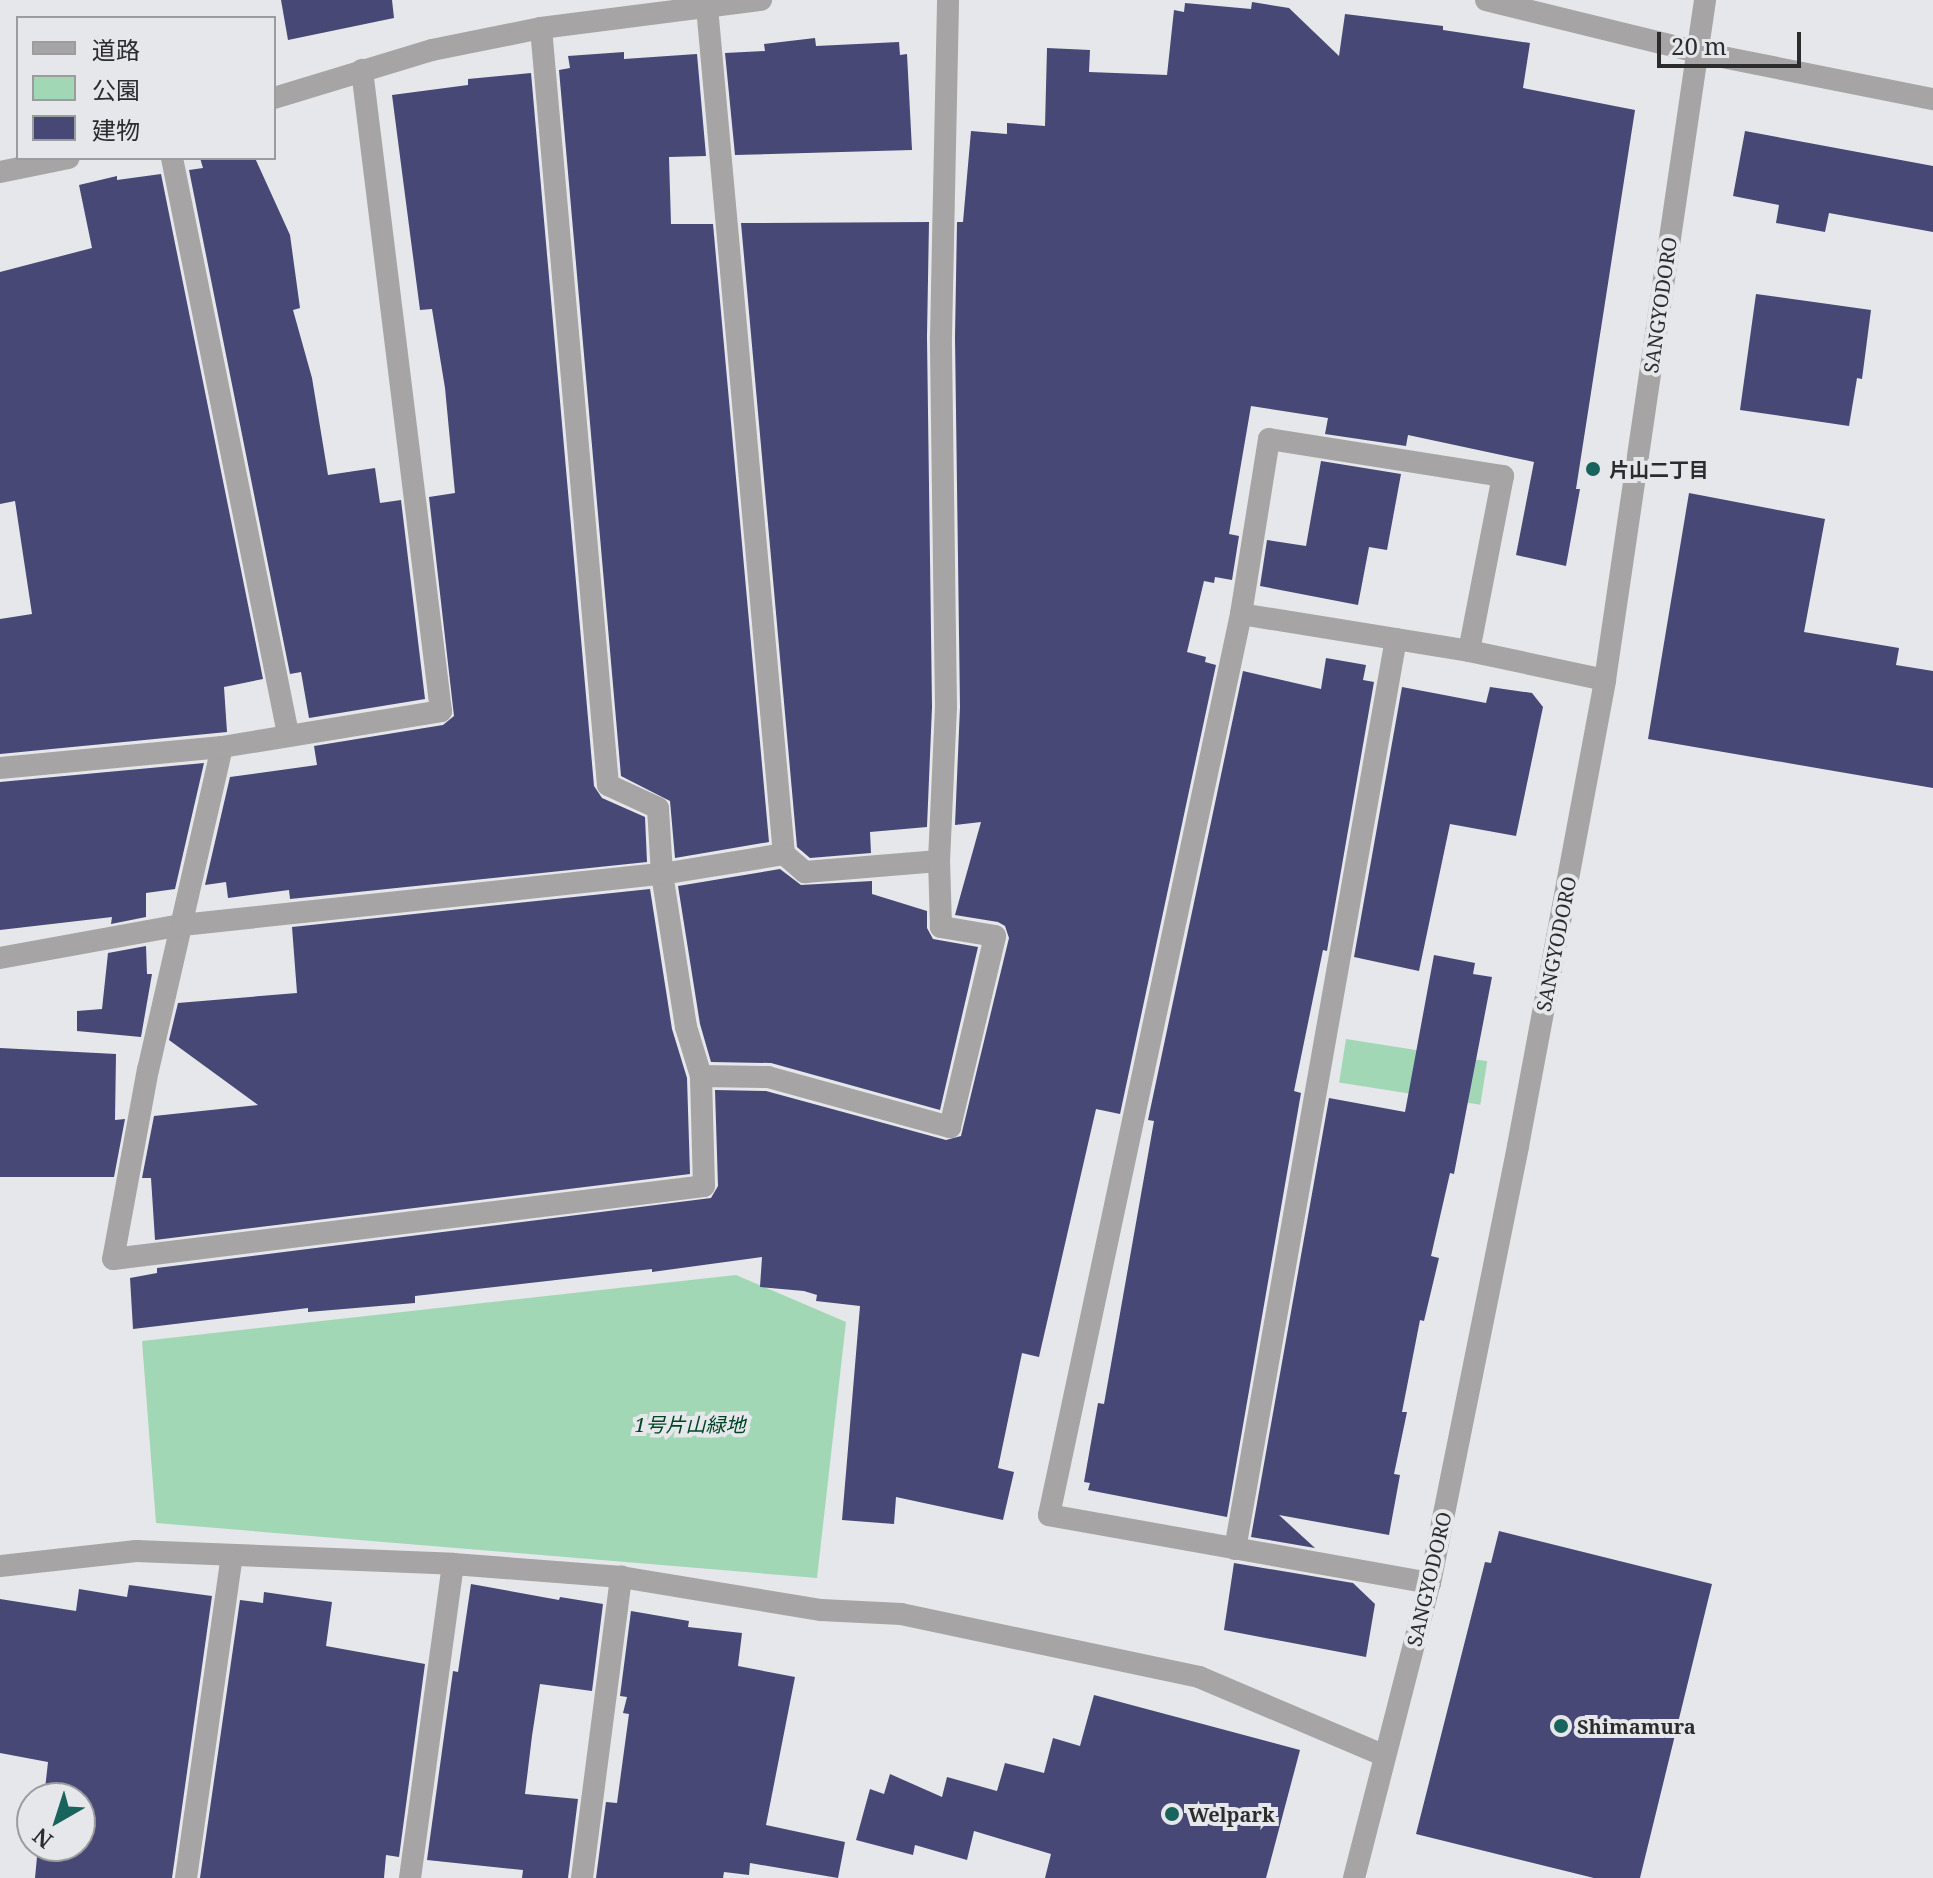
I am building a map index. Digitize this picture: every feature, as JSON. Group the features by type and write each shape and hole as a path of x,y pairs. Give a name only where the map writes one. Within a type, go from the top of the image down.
{"street":[{"path":"276,97 432,50 541,28 761,0"},
{"path":"701,1076 768,1077 950,1127 995,936 941,927 939,861 946,707 941,337 948,0"},
{"path":"1486,0 1697,52 1933,99"},
{"name":"SANGYODORO","path":"1354,1878 1430,1583 1518,1146 1605,680 1705,0"},
{"path":"707,7 784,854 805,872 939,861"},
{"path":"222,747 148,1069 113,1259 704,1186 701,1076 686,1027 662,874 658,808 608,785 541,28"},
{"path":"0,768 222,747 441,711 362,70"},
{"path":"0,172 59,160"},
{"path":"172,160 288,734"},
{"path":"1430,1583 1049,1515 1241,614 1269,439 1503,476 1469,651"},
{"path":"1241,614 1469,651 1605,680"},
{"path":"1235,1549 1396,639"},
{"path":"0,958 182,925 662,874 784,854"},
{"path":"0,1566 136,1551 453,1564 621,1577 821,1610 901,1614 1199,1677 1385,1756"},
{"path":"186,1878 232,1555"},
{"path":"410,1878 453,1564"},
{"path":"582,1878 621,1577"}],"green space":[{"path":"1346,1039 1487,1061 1480,1105 1339,1082"},
{"name":"1号片山緑地","path":"736,1275 846,1322 817,1578 156,1523 142,1341"}],"building":[{"path":"281,0 392,0 394,18 288,40"},
{"path":"1252,2 1289,8 1339,56 1345,14 1443,26 1443,30 1530,43 1523,88 1635,110 1576,489 1580,489 1566,566 1516,555 1534,462 1408,435 1406,446 1325,434 1328,418 1251,406 1229,534 1239,536 1232,580 1215,577 1214,583 1204,581 1187,652 1206,657 1205,662 1216,665 1120,1114 1096,1109 1039,1357 1022,1353 998,1468 1014,1472 1003,1520 896,1497 894,1524 842,1520 860,1306 816,1301 817,1295 804,1291 760,1287 762,1257 652,1272 652,1269 415,1296 415,1303 308,1312 308,1308 133,1329 130,1278 157,1273 157,1268 711,1198 718,1186 715,1090 766,1091 946,1140 961,1136 1009,938 1005,926 998,922 955,915 981,822 955,825 960,707 955,337 957,222 963,222 971,131 1007,134 1007,123 1045,126 1047,48 1090,50 1089,72 1167,75 1174,10 1184,12 1185,3 1251,9"},
{"path":"815,38 816,46 899,42 900,55 907,54 912,150 735,155 725,53 765,51 764,44"},
{"path":"624,52 624,59 697,54 706,156 669,157 671,224 713,224 769,842 675,858 670,801 621,776 559,70 570,68 568,56"},
{"path":"531,73 594,786 602,798 645,817 647,862 290,899 289,890 228,898 226,882 205,885 230,777 317,765 314,746 443,725 454,716 429,497 455,493 445,388 432,309 420,310 392,95 468,85 468,79"},
{"path":"1745,131 1933,166 1933,232 1829,213 1825,232 1776,223 1779,205 1733,196"},
{"path":"201,160 256,160 290,235 300,308 293,310 312,378 328,475 375,468 380,503 401,500 425,699 309,718 301,672 290,674 189,170 203,168"},
{"path":"161,174 263,679 224,687 227,732 0,754 0,619 32,614 15,501 0,504 0,272 92,248 79,185 117,176 117,180"},
{"path":"929,222 927,337 932,707 927,827 870,832 871,853 810,858 797,847 741,223"},
{"path":"1756,294 1871,310 1862,379 1857,378 1849,426 1740,410"},
{"path":"1321,461 1401,474 1387,550 1369,547 1358,605 1260,586 1267,540 1306,546"},
{"path":"1689,493 1825,519 1804,632 1899,648 1896,665 1933,671 1933,788 1648,739"},
{"path":"1326,658 1366,665 1363,680 1374,682 1327,951 1323,950 1294,1091 1301,1093 1227,1517 1088,1490 1090,1483 1084,1482 1098,1403 1104,1404 1154,1121 1148,1120 1243,671 1321,689"},
{"path":"1402,687 1486,703 1490,687 1532,693 1543,707 1516,836 1450,824 1419,971 1354,957"},
{"path":"204,763 175,889 146,893 146,917 111,924 112,917 0,930 0,782"},
{"path":"780,869 801,885 872,881 872,894 927,911 927,928 933,939 978,947 940,1110 771,1063 711,1062 700,1024 678,886"},
{"path":"650,889 672,1029 687,1078 690,1174 155,1240 151,1178 142,1178 154,1116 258,1105 169,1040 178,1003 297,993 292,927"},
{"path":"146,946 147,974 152,974 141,1037 77,1031 77,1011 102,1009 108,953"},
{"path":"1434,955 1475,963 1473,974 1492,977 1454,1174 1450,1173 1431,1256 1439,1258 1424,1321 1420,1320 1402,1412 1407,1412 1394,1474 1400,1475 1389,1535 1279,1515 1315,1548 1251,1537 1329,1098 1405,1112"},
{"path":"0,1048 116,1054 115,1120 125,1119 114,1177 0,1177"},
{"name":"Shimamura","path":"1499,1531 1712,1584 1640,1878 1594,1878 1416,1834 1485,1562 1491,1563"},
{"path":"1234,1563 1353,1583 1375,1604 1366,1657 1224,1630"},
{"path":"471,1584 559,1600 560,1597 603,1604 592,1691 540,1684 532,1736 525,1794 578,1799 568,1878 522,1878 523,1870 427,1860 453,1671 458,1672"},
{"path":"129,1585 212,1596 172,1878 35,1878 36,1862 96,1862 96,1782 46,1782 48,1762 0,1753 0,1599 76,1611 79,1589 127,1597"},
{"path":"264,1592 332,1602 326,1646 425,1664 399,1857 386,1855 384,1878 200,1878 240,1600 263,1603"},
{"path":"631,1611 689,1621 688,1627 742,1633 738,1666 795,1677 766,1825 845,1842 838,1878 750,1863 749,1875 724,1872 723,1878 596,1878 606,1802 617,1803 629,1714 623,1713 627,1697 620,1696"},
{"name":"Welpark","path":"1094,1695 1300,1750 1266,1878 1045,1878 1051,1854 974,1831 967,1860 915,1845 913,1855 856,1840 870,1789 884,1794 890,1774 942,1797 947,1777 997,1791 1005,1763 1044,1773 1053,1738 1080,1746"}],"place":[{"name":"片山二丁目","path":"1593,469"},
{"name":"Shimamura","path":"1561,1726"},
{"name":"Welpark","path":"1172,1814"}]}
